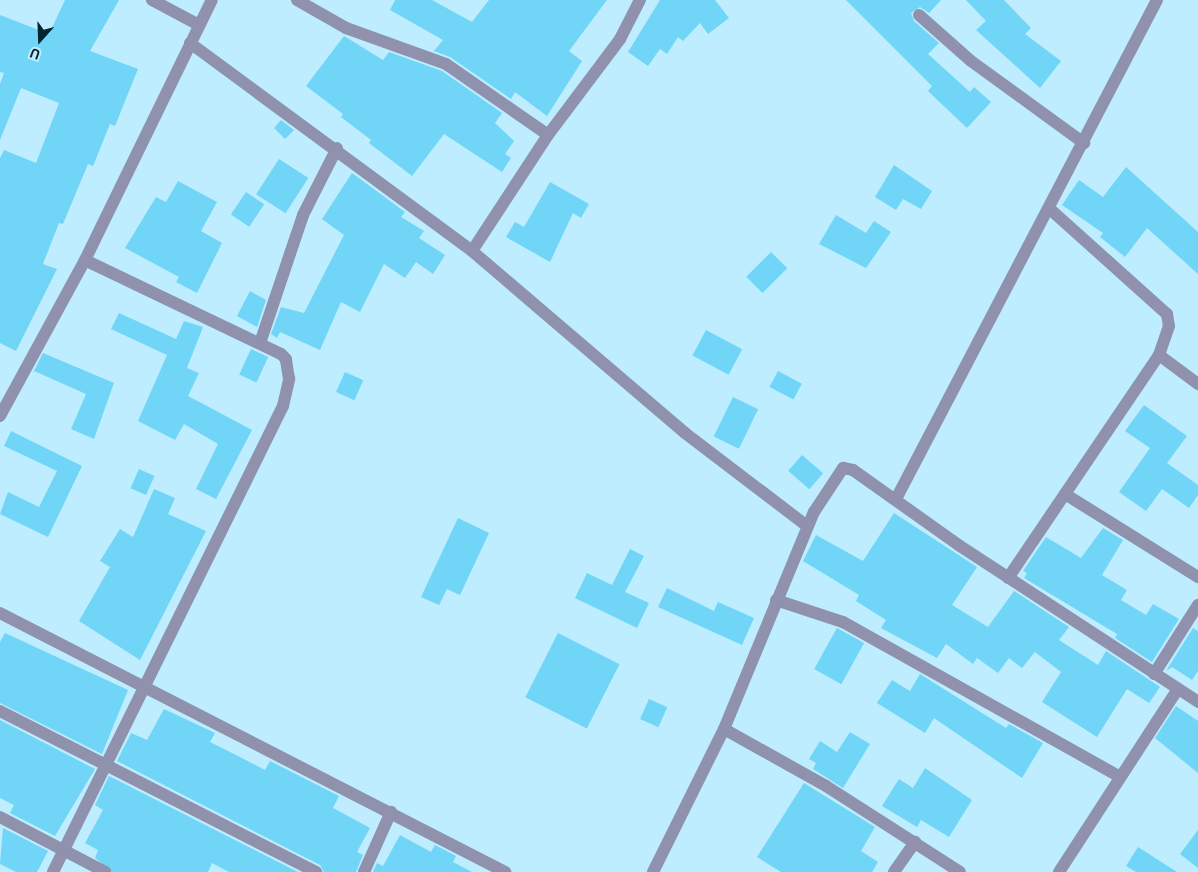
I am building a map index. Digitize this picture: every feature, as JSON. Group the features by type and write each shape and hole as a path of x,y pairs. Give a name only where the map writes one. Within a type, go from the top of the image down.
{"street":[{"path":"152,0 199,25"},
{"path":"0,416 84,260 212,0"},
{"path":"297,0 346,28 446,64 548,135"},
{"path":"472,251 548,135 620,40 640,0"},
{"path":"896,499 1051,210 1157,0"},
{"path":"919,14 971,61 1084,143"},
{"path":"190,43 337,148 472,251 685,433 808,526"},
{"path":"260,343 303,215 337,148"},
{"path":"1008,578 1159,355 1169,326 1167,314 1051,210"},
{"path":"53,872 148,686 286,398 286,359 260,343 84,260"},
{"path":"1159,355 1198,384"},
{"path":"653,872 724,729 808,526 843,468 853,470 1008,578 1198,702"},
{"path":"1065,494 1198,577"},
{"path":"776,600 843,622 1120,777"},
{"path":"1154,674 1198,605"},
{"path":"0,613 148,686 505,872"},
{"path":"1059,872 1177,690"},
{"path":"0,711 108,764 316,872"},
{"path":"724,729 915,842 960,872"},
{"path":"364,872 391,812"},
{"path":"0,817 105,872"},
{"path":"894,872 915,842"}],"building":[{"path":"65,0 119,0 90,51 138,69 115,126 110,124 93,166 88,164 63,224 59,223 43,264 57,269 16,351 0,343 0,158 4,150 36,163 59,103 21,88 0,140 0,84 4,73 0,72 0,15 49,34"},
{"path":"395,0 432,0 472,22 489,0 607,0 569,51 582,61 547,116 515,92 511,99 450,57 434,51 443,40 390,10"},
{"path":"660,0 715,0 729,18 708,34 700,23 683,41 678,37 667,54 660,49 648,66 628,52"},
{"path":"846,0 941,0 929,13 920,7 911,13 914,21 939,43 928,54 970,92 974,87 991,102 967,128 928,91 932,86"},
{"path":"966,0 1004,0 1031,28 1025,34 1061,61 1040,88 976,30 986,21"},
{"path":"344,36 383,60 389,52 442,71 502,113 495,123 514,141 505,154 511,158 502,172 444,134 412,176 369,143 371,140 341,117 343,114 306,86"},
{"path":"281,120 294,130 285,139 274,128"},
{"path":"279,159 308,178 285,213 256,194"},
{"path":"894,165 932,191 921,209 903,199 896,210 875,197"},
{"path":"1126,167 1198,232 1198,274 1147,228 1125,257 1100,237 1103,233 1062,205 1079,180 1103,197"},
{"path":"352,173 405,212 401,217 424,231 419,238 445,255 433,274 416,262 405,278 384,264 360,312 341,302 320,350 280,332 277,338 271,334 281,307 304,313 344,235 322,219"},
{"path":"178,181 217,202 201,231 222,243 197,293 176,282 179,277 125,248 156,197 166,202"},
{"path":"550,182 589,204 581,218 573,213 550,262 506,237 515,222 524,227"},
{"path":"246,192 264,204 249,227 231,214"},
{"path":"836,215 866,233 874,221 891,232 866,268 819,244"},
{"path":"771,252 787,268 763,293 746,277"},
{"path":"250,291 266,300 257,327 237,316"},
{"path":"119,313 176,339 184,321 203,327 187,368 199,373 188,396 252,430 216,499 196,489 218,444 184,424 175,440 138,421 167,355 111,329"},
{"path":"706,330 742,349 729,375 692,356"},
{"path":"251,349 268,357 256,382 239,374"},
{"path":"43,353 114,383 94,439 71,429 86,394 34,371"},
{"path":"778,371 802,384 793,400 770,387"},
{"path":"345,372 363,380 354,400 336,392"},
{"path":"733,397 758,409 739,449 714,437"},
{"path":"1144,405 1187,436 1167,463 1198,485 1198,495 1189,508 1162,489 1146,511 1119,492 1150,448 1125,431"},
{"path":"11,431 82,466 48,537 0,514 8,492 39,507 57,471 4,446"},
{"path":"802,455 823,473 809,489 788,471"},
{"path":"139,469 155,476 146,495 130,488"},
{"path":"154,489 175,498 168,514 206,531 140,660 79,621 110,567 100,561 120,529 133,537"},
{"path":"894,513 977,567 952,605 988,627 1014,591 1069,627 1059,640 1098,665 1106,651 1160,687 1149,703 1127,689 1097,737 1042,702 1061,672 1035,652 1022,668 1009,658 998,673 977,658 973,664 946,644 937,658 881,628 886,620 856,601 859,595 803,561 816,535 863,561"},
{"path":"458,518 489,533 460,595 447,589 439,605 421,597"},
{"path":"1103,528 1123,540 1102,575 1127,590 1121,600 1146,615 1153,604 1179,619 1152,662 1115,638 1117,634 1024,578 1027,573 1023,571 1046,537 1081,558"},
{"path":"630,549 644,556 625,592 649,603 637,628 575,598 587,573 612,585"},
{"path":"667,588 714,611 718,602 754,618 742,645 658,607"},
{"path":"837,628 864,643 841,684 814,669"},
{"path":"1193,628 1198,631 1198,671 1192,680 1172,667 1166,671"},
{"path":"5,633 128,690 102,754 0,703 0,642"},
{"path":"558,633 619,664 587,728 525,697"},
{"path":"920,674 1006,728 1009,724 1043,743 1022,778 934,718 925,733 877,703 892,680 910,691"},
{"path":"649,699 667,707 658,727 640,719"},
{"path":"1176,706 1198,721 1198,773 1155,738"},
{"path":"164,709 215,733 210,742 265,770 270,761 339,796 333,808 370,828 357,852 363,855 356,872 324,872 320,865 117,761 131,733 147,740"},
{"path":"0,720 95,769 55,836 10,813 14,805 0,798"},
{"path":"850,732 870,744 843,788 813,769 816,763 809,759 820,741 837,752"},
{"path":"925,768 972,800 949,837 921,820 917,827 882,806 899,779 913,788"},
{"path":"109,776 298,872 229,872 212,863 208,872 113,872 95,858 98,850 85,843 103,810 95,805"},
{"path":"804,783 875,827 861,851 878,862 872,872 781,872 757,857"},
{"path":"3,828 48,851 37,872 16,872 0,864"},
{"path":"1198,830 1198,868 1180,854"},
{"path":"400,835 431,852 435,845 456,856 453,862 472,872 373,872 377,863 383,866"},
{"path":"1138,847 1177,872 1136,872 1126,866"}]}
